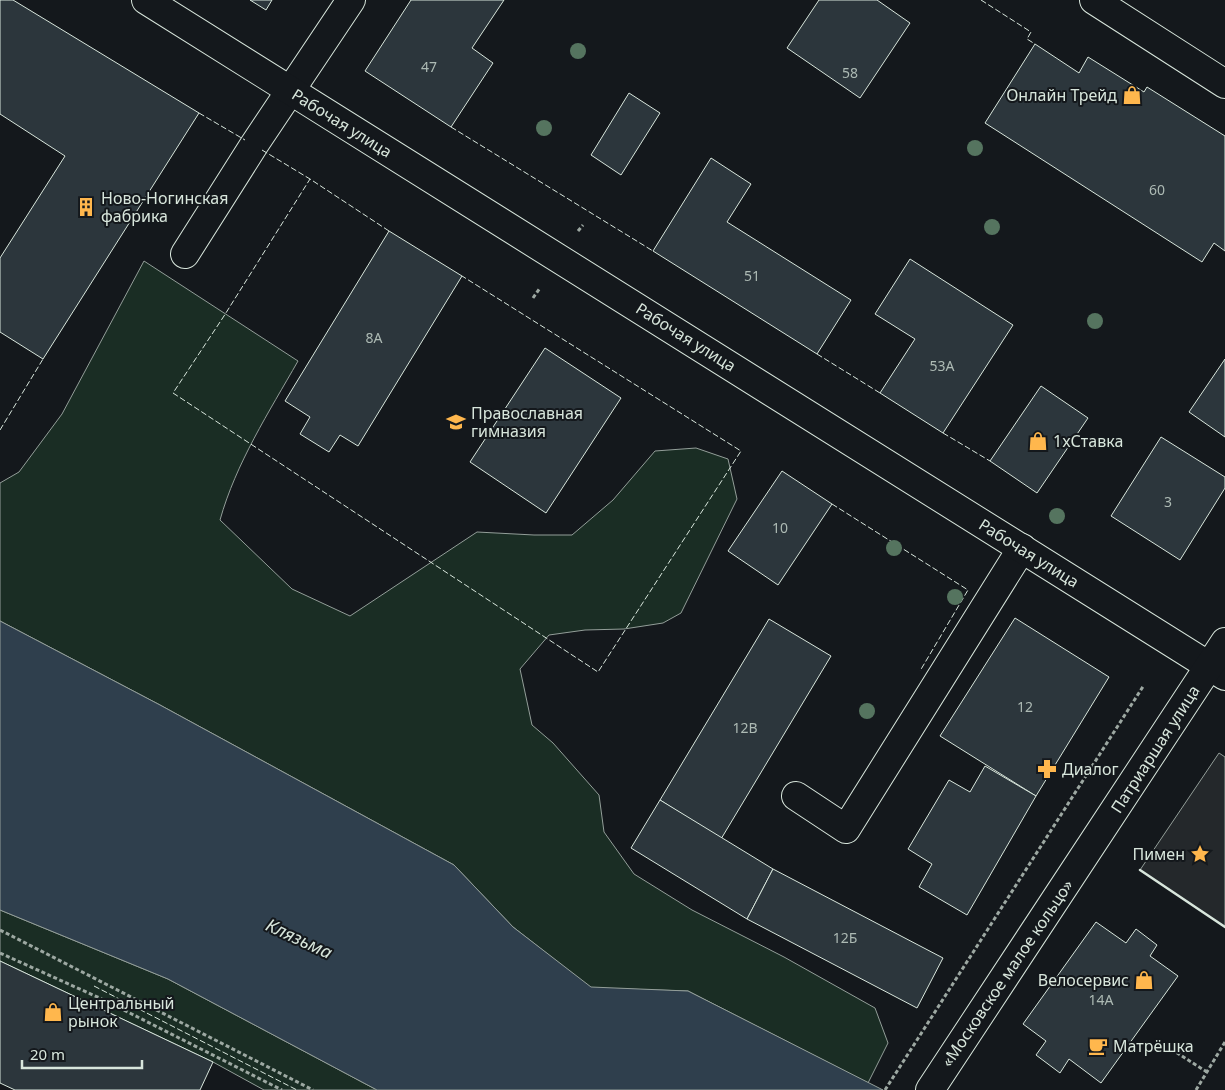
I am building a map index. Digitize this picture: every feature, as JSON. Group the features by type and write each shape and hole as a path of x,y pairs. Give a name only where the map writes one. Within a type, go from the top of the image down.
{"main road":[{"name":"Рабочая улица","path":"146,0 1217,671"},
{"path":"185,254 290,90 351,0"},
{"path":"1094,0 1225,84"},
{"path":"796,796 846,829 1022,548"},
{"name":"Патриаршая улица","path":"1085,856 1217,671 1225,642"},
{"name":"«Московское малое кольцо»","path":"930,1090 1085,856"}],"path":[{"path":"885,1090 1144,685"},
{"path":"0,930 313,1090"},
{"path":"0,953 104,1000 282,1090"},
{"path":"1196,1090 1225,1042"},
{"path":"1171,1049 1208,1072"}],"green space":[{"path":"144,261 298,361 244,458 220,520 292,589 350,616 477,532 572,535 613,500 655,451 696,448 728,459 737,499 681,613 663,623 624,629 585,630 549,635 520,669 532,725 553,743 599,795 604,832 634,874 692,910 784,957 875,1008 888,1043 868,1083 688,991 591,988 513,927 454,865 160,705 0,621 0,483 19,472 62,414"},
{"path":"0,910 168,979 377,1090 264,1090 213,1062 0,961"}],"shaded area":[{"path":"1219,753 1225,757 1225,927 1140,870"}],"water":[{"name":"Клязьма","path":"0,621 160,705 454,865 513,927 591,987 688,991 883,1090 377,1090 168,979 0,910"}],"building":[{"name":"Ново-Ногинская фабрика","path":"0,0 13,0 199,113 43,359 0,332 0,258 65,156 0,114"},
{"path":"250,0 272,0 266,10"},
{"path":"411,0 504,0 472,48 493,63 451,127 365,71"},
{"path":"819,0 877,0 910,23 860,98 787,48"},
{"path":"1035,44 1079,73 1088,57 1144,92 1147,87 1225,136 1225,251 1214,243 1202,262 985,123"},
{"path":"629,93 660,113 621,175 591,155"},
{"path":"711,158 751,184 727,222 851,300 817,354 653,251"},
{"path":"389,231 462,276 358,446 340,435 329,452 300,434 310,417 285,401"},
{"path":"910,259 1013,325 943,433 880,393 915,339 875,314"},
{"name":"Православная гимназия","path":"545,348 621,398 546,513 470,462"},
{"path":"1225,359 1225,437 1189,412"},
{"path":"1041,386 1088,418 1037,493 990,461"},
{"path":"1161,437 1225,477 1225,488 1180,560 1111,516"},
{"path":"782,471 832,504 778,585 728,551"},
{"path":"1015,618 1109,677 1036,796 940,736"},
{"path":"769,619 831,656 721,839 660,800"},
{"path":"985,766 1036,796 967,915 919,887 932,864 908,849 949,780 970,792"},
{"path":"660,800 773,869 747,919 631,848"},
{"path":"773,869 943,958 917,1008 747,919"},
{"path":"1096,922 1126,943 1136,929 1157,945 1150,956 1178,976 1101,1083 1069,1059 1060,1073 1036,1055 1046,1041 1023,1024"},
{"name":"Центральный рынок","path":"0,961 213,1062 200,1090 15,1090 0,1083"}],"fence":[{"path":"981,0 1031,32 1027,39 1035,44"},
{"path":"199,113 245,140"},
{"path":"451,127 653,251"},
{"path":"262,150 310,179"},
{"path":"389,231 310,179 173,393 598,672 741,451 462,276"},
{"path":"817,354 880,393"},
{"path":"0,430 43,359"},
{"path":"943,433 990,461"},
{"path":"832,504 968,590 920,671"},
{"path":"94,986 297,1090"}],"wall":[{"path":"1140,870 1225,927"}],"place":[{"name":"Онлайн Трейд","path":"1132,95"},
{"name":"Ново-Ногинская фабрика","path":"86,207"},
{"name":"Православная гимназия","path":"456,422"},
{"name":"1xСтавка","path":"1038,441"},
{"name":"Диалог","path":"1047,769"},
{"name":"Пимен","path":"1200,854"},
{"name":"Велосервис","path":"1144,980"},
{"name":"Центральный рынок","path":"53,1012"},
{"name":"Матрёшка","path":"1098,1046"}]}
